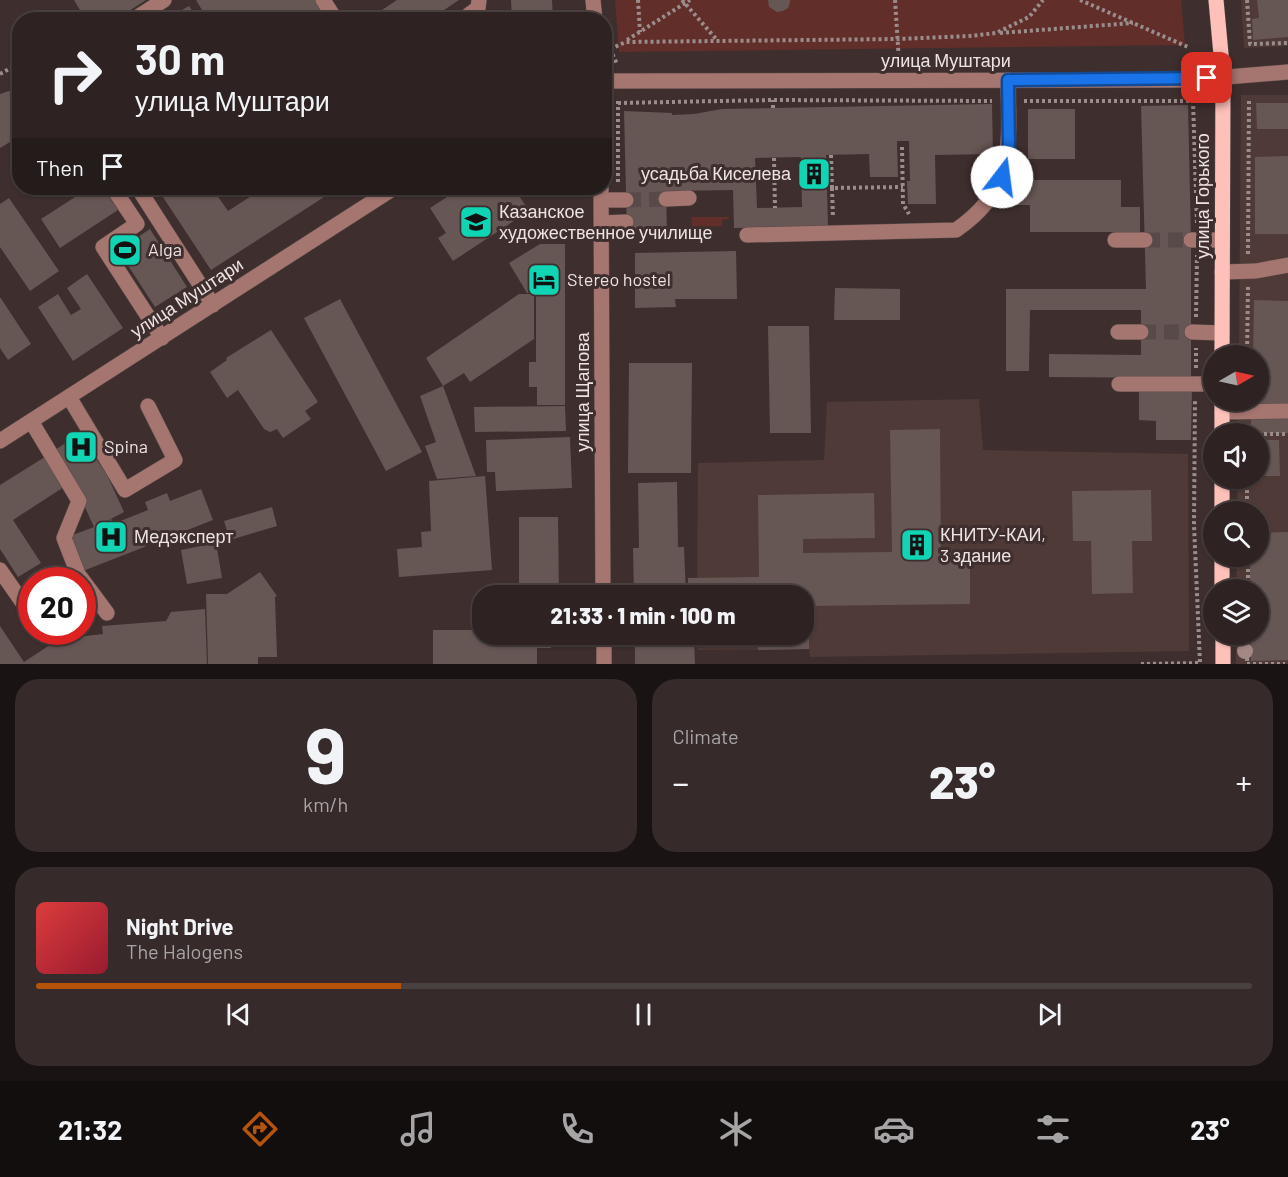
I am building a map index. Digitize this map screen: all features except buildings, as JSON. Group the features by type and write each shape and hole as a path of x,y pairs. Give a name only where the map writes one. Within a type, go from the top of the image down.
{"main road":[{"name":"улица Горького","path":"1216,0 1223,76 1222,345"},
{"path":"1223,645 1223,664"}],"street":[{"path":"145,12 164,0"},
{"name":"улица Муштари","path":"612,81 1191,80 1288,72"},
{"path":"747,235 956,230 987,202 1002,177 1009,148 1008,80"},
{"path":"118,195 137,224 103,247 162,338"},
{"path":"143,195 213,304"},
{"name":"улица Муштари","path":"0,441 383,195"},
{"name":"улица Щапова","path":"601,195 603,585"},
{"path":"605,195 626,200"},
{"path":"666,199 689,198"},
{"path":"601,223 627,222"},
{"path":"1115,240 1145,240"},
{"path":"1194,241 1222,240"},
{"path":"1222,272 1248,272 1288,265"},
{"path":"1118,332 1141,332"},
{"path":"1194,332 1222,333"},
{"path":"1119,384 1203,384"},
{"path":"69,397 124,490 175,460 148,406"},
{"path":"1269,410 1288,411"},
{"path":"31,421 79,501 64,538 78,574 107,613"},
{"path":"0,570 18,596"},
{"path":"604,645 604,664"}],"path":[{"path":"638,0 640,32"},
{"path":"612,48 626,42 683,2 690,0"},
{"path":"895,0 899,61"},
{"path":"996,33 1029,17 1043,0"},
{"path":"1080,0 1188,47"},
{"path":"1247,0 1250,44 1288,43"},
{"path":"683,2 717,41"},
{"path":"626,42 898,39 1133,23"},
{"path":"1247,345 1249,99"},
{"path":"772,100 772,108"},
{"path":"618,103 772,100 1193,101 1196,384 1194,525 1200,663 1141,664"},
{"path":"830,100 830,107"},
{"path":"902,147 905,210 913,215"},
{"path":"831,155 833,233"},
{"path":"774,158 775,208"},
{"path":"832,188 903,187"},
{"path":"1269,434 1288,434"},
{"path":"1248,645 1247,664 1285,664"}],"shaded area":[{"path":"615,0 1181,0 1185,45 619,52"},
{"path":"1241,0 1288,0 1288,46 1244,48"},
{"path":"1241,95 1288,95 1288,664 1236,664 1236,645 1269,645 1269,579 1236,579 1237,567 1269,567 1269,501 1237,501 1238,489 1269,489 1269,423 1238,423 1238,411 1269,411 1269,345 1239,345"},
{"path":"691,217 729,217 729,219 722,220 722,226 692,227"},
{"path":"979,399 983,450 1188,454 1189,651 810,657 809,649 697,650 697,645 814,645 814,585 697,585 698,463 824,460 827,402"}],"tunnel":[{"path":"626,200 666,199"},
{"path":"1145,240 1191,240"},
{"path":"1141,332 1192,332"}],"place":[{"name":"усадьба Киселева","path":"814,174"},
{"name":"Казанское художественное училище","path":"476,222"},
{"name":"Alga","path":"125,250"},
{"name":"Stereo hostel","path":"544,280"},
{"name":"Spina","path":"81,447"},
{"name":"Медэксперт","path":"111,537"},
{"name":"КНИТУ-КАИ, 3 здание","path":"917,545"}],"route":[{"path":"1002,177 1009,148 1008,80 1191,80 1207,78"}]}
